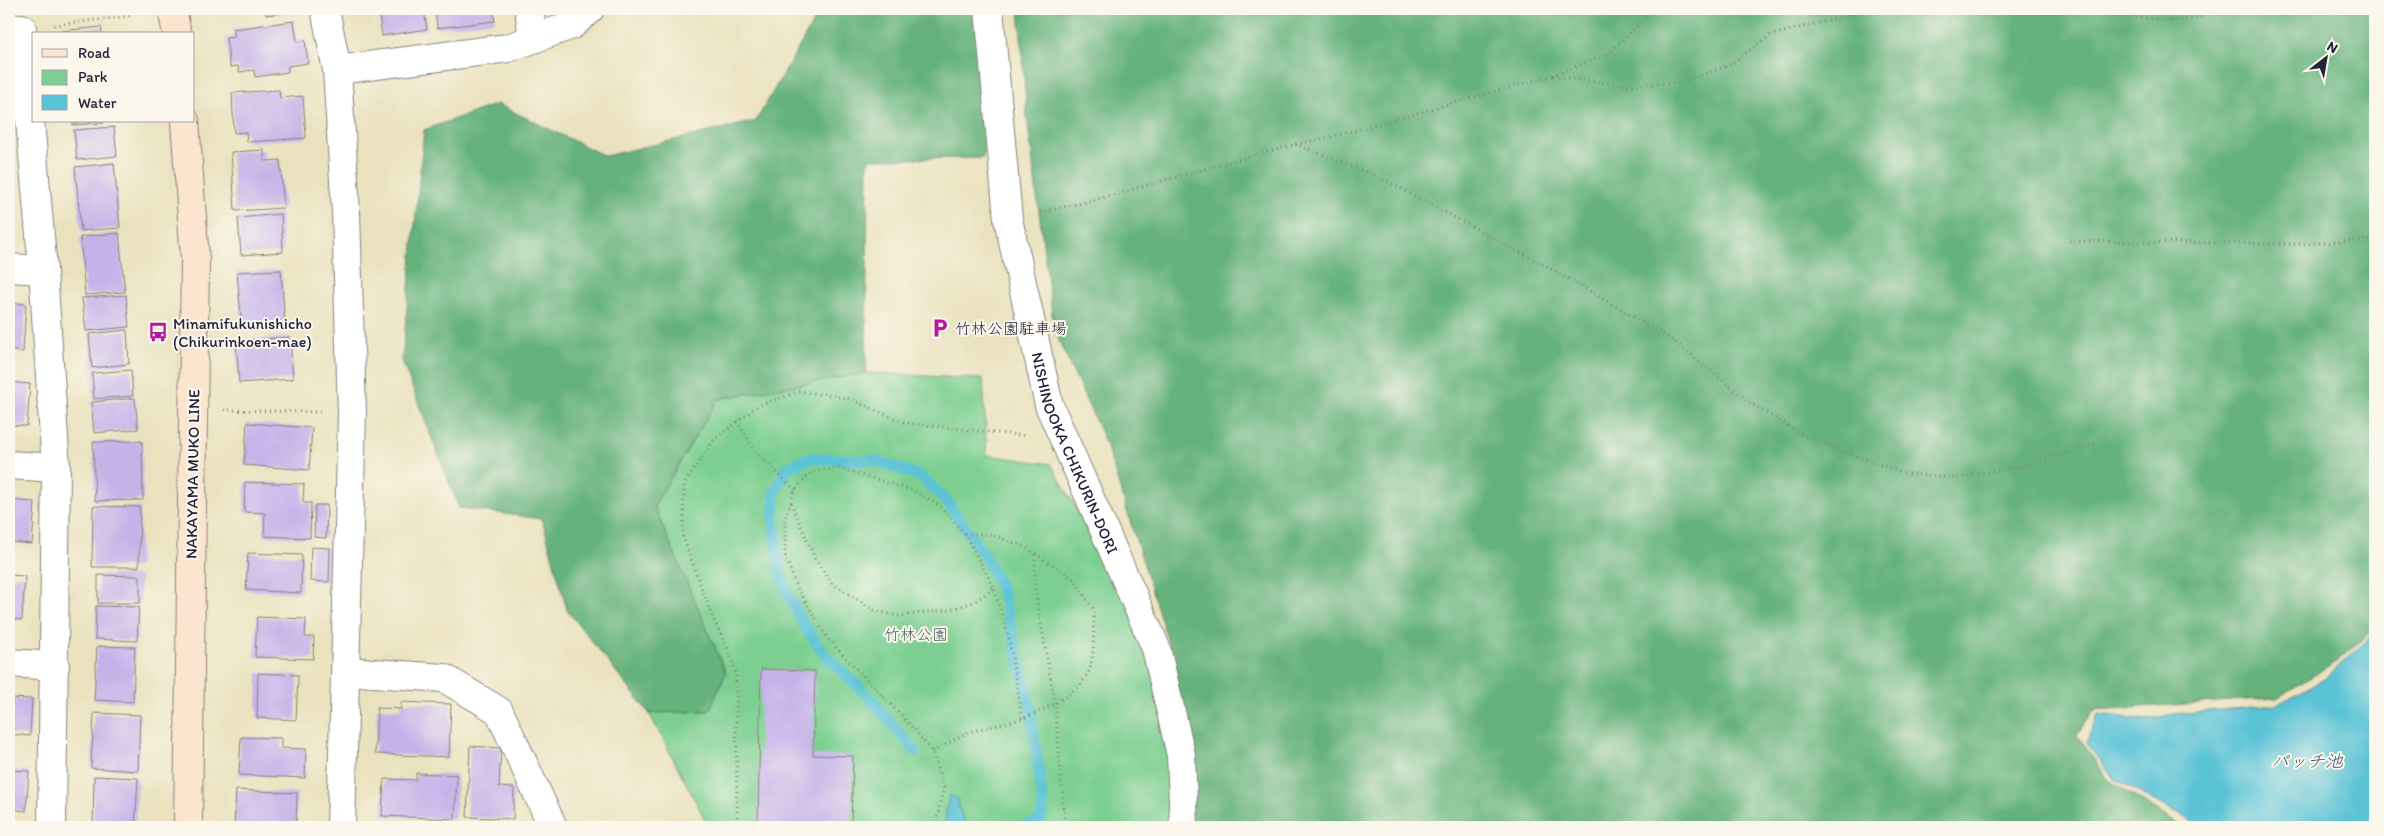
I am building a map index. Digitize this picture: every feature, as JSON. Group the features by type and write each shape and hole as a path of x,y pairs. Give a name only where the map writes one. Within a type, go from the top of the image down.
{"main road":[{"path":"172,9 177,32"},
{"name":"NAKAYAMA MUKO LINE","path":"185,122 195,260 188,827"}],"street":[{"path":"325,9 337,70 346,212 352,413 342,827"},
{"path":"529,9 533,39"},
{"path":"337,70 508,48 572,25 590,9"},
{"name":"NISHINOOKA CHIKURIN-DORI","path":"989,9 1008,219 1049,405 1156,648 1182,755 1184,827"},
{"path":"16,29 43,270 56,468 52,827"},
{"path":"9,268 43,270"},
{"path":"9,465 56,468"},
{"path":"9,663 55,666"},
{"path":"346,671 444,678 499,711 553,827"}],"path":[{"path":"1008,219 1087,202 1551,76 1608,54 1656,9"},
{"path":"1551,76 1622,85 1678,83 1727,66 1771,35 1874,9"},
{"path":"1996,9 2024,12 2113,15 2172,21 2202,17"},
{"path":"2172,21 2178,9"},
{"path":"16,29 130,16"},
{"path":"1295,144 1379,177 1559,273 1674,341 1753,405 1812,440 1903,472 1955,478 2012,468 2097,444"},
{"path":"2069,241 2298,244 2375,240"},
{"path":"737,827 736,674 728,649 712,616 683,537 684,484 714,440 758,405 801,391 847,398 906,423 962,431 1064,440"},
{"path":"224,410 352,413"},
{"path":"737,421 757,454 795,490"},
{"path":"934,827 938,821 944,788 932,752 915,730 828,639 796,586 785,554 785,519 795,490 811,472 838,468 915,491 940,506 966,534 994,588 1009,640 1022,719"},
{"path":"790,503 815,559 832,583 874,610 897,616 949,610 974,602 994,588"},
{"path":"932,752 968,732 1022,719 1055,704 1080,686 1090,670 1093,651 1094,610 1073,578 1023,546 989,534 966,534"},
{"path":"1035,553 1036,589 1055,704 1065,827"}],"green space":[{"path":"821,9 986,9 996,70 983,158 868,159 866,373 718,399 654,506 726,673 709,711 649,713 567,610 542,519 459,508 402,361 424,130 497,104 605,156 756,121"},
{"path":"1019,9 2375,9 2375,628 2337,661 2277,698 2094,710 2077,735 2109,780 2182,827 1193,827 1168,642 1106,444 1054,330 1027,117"},
{"name":"竹林公園","path":"866,373 983,379 987,455 1051,464 1156,648 1184,827 709,827 649,713 709,711 726,673 654,506 718,399"}],"water":[{"name":"パッチ池","path":"2375,632 2375,827 2202,827 2114,779 2086,743 2098,714 2145,720 2174,714 2276,705 2326,678"},
{"path":"949,795 958,799 959,808 967,827 944,827"}],"building":[{"path":"265,9 304,9 304,10 266,15"},
{"path":"378,9 424,9 427,29 382,36"},
{"path":"435,9 493,9 495,21 437,28"},
{"path":"294,21 297,42 305,40 308,63 288,66 288,72 255,77 254,70 239,72 238,66 230,67 226,38 235,37 233,29"},
{"path":"101,27 102,32 61,32"},
{"path":"279,90 280,98 303,96 306,138 247,142 246,132 234,133 232,93"},
{"path":"73,122 104,122 104,123 73,125"},
{"path":"114,127 117,156 77,160 74,130"},
{"path":"264,150 264,161 280,160 284,208 235,211 231,152"},
{"path":"114,163 120,228 81,231 75,167"},
{"path":"281,214 283,252 241,255 238,218"},
{"path":"119,233 125,292 85,295 80,237"},
{"path":"281,270 285,325 242,328 237,272"},
{"path":"126,295 129,327 86,331 82,298"},
{"path":"9,303 26,304 23,352 9,350"},
{"path":"127,330 129,364 92,368 89,334"},
{"path":"290,337 293,379 239,383 236,341"},
{"path":"131,370 133,396 94,399 92,373"},
{"path":"9,382 30,384 27,426 9,425"},
{"path":"135,398 138,429 94,433 91,402"},
{"path":"247,423 312,428 309,470 244,465"},
{"path":"142,441 143,500 95,501 93,442"},
{"path":"245,482 304,484 303,503 311,503 310,538 264,536 265,513 244,512"},
{"path":"9,500 35,502 32,544 9,542"},
{"path":"315,505 327,505 326,538 314,537"},
{"path":"93,506 140,507 139,567 92,567"},
{"path":"311,547 330,548 329,582 310,581"},
{"path":"248,553 302,555 301,593 246,590"},
{"path":"9,575 25,576 22,620 9,619"},
{"path":"98,575 140,576 140,603 98,603"},
{"path":"96,606 139,607 137,641 95,639"},
{"path":"257,617 306,619 305,637 314,637 313,659 255,657"},
{"path":"97,646 135,647 133,702 94,700"},
{"path":"761,669 815,671 813,755 853,756 851,827 776,827 776,824 758,824"},
{"path":"258,673 298,675 296,720 257,718"},
{"path":"9,698 32,699 30,736 9,734"},
{"path":"401,702 451,704 449,757 375,754 377,708 401,709"},
{"path":"94,713 140,715 138,771 91,768"},
{"path":"241,737 281,738 281,748 306,749 305,778 239,775"},
{"path":"470,746 501,748 499,787 514,788 513,819 467,817"},
{"path":"9,770 29,771 26,811 9,809"},
{"path":"416,773 457,775 455,819 382,816 384,779 416,780"},
{"path":"94,776 138,778 135,827 93,827"},
{"path":"236,790 297,793 296,827 234,827"}],"waterway":[{"path":"915,751 869,697 824,654 803,624 786,589 780,569 774,520 775,492 787,468 809,458 877,461 920,476 946,500 983,553 1002,591 1030,705 1043,802 1041,821 1022,827"}],"place":[{"name":"竹林公園駐車場","path":"940,328"},
{"name":"Minamifukunishicho (Chikurinkoen-mae)","path":"158,332"}]}
